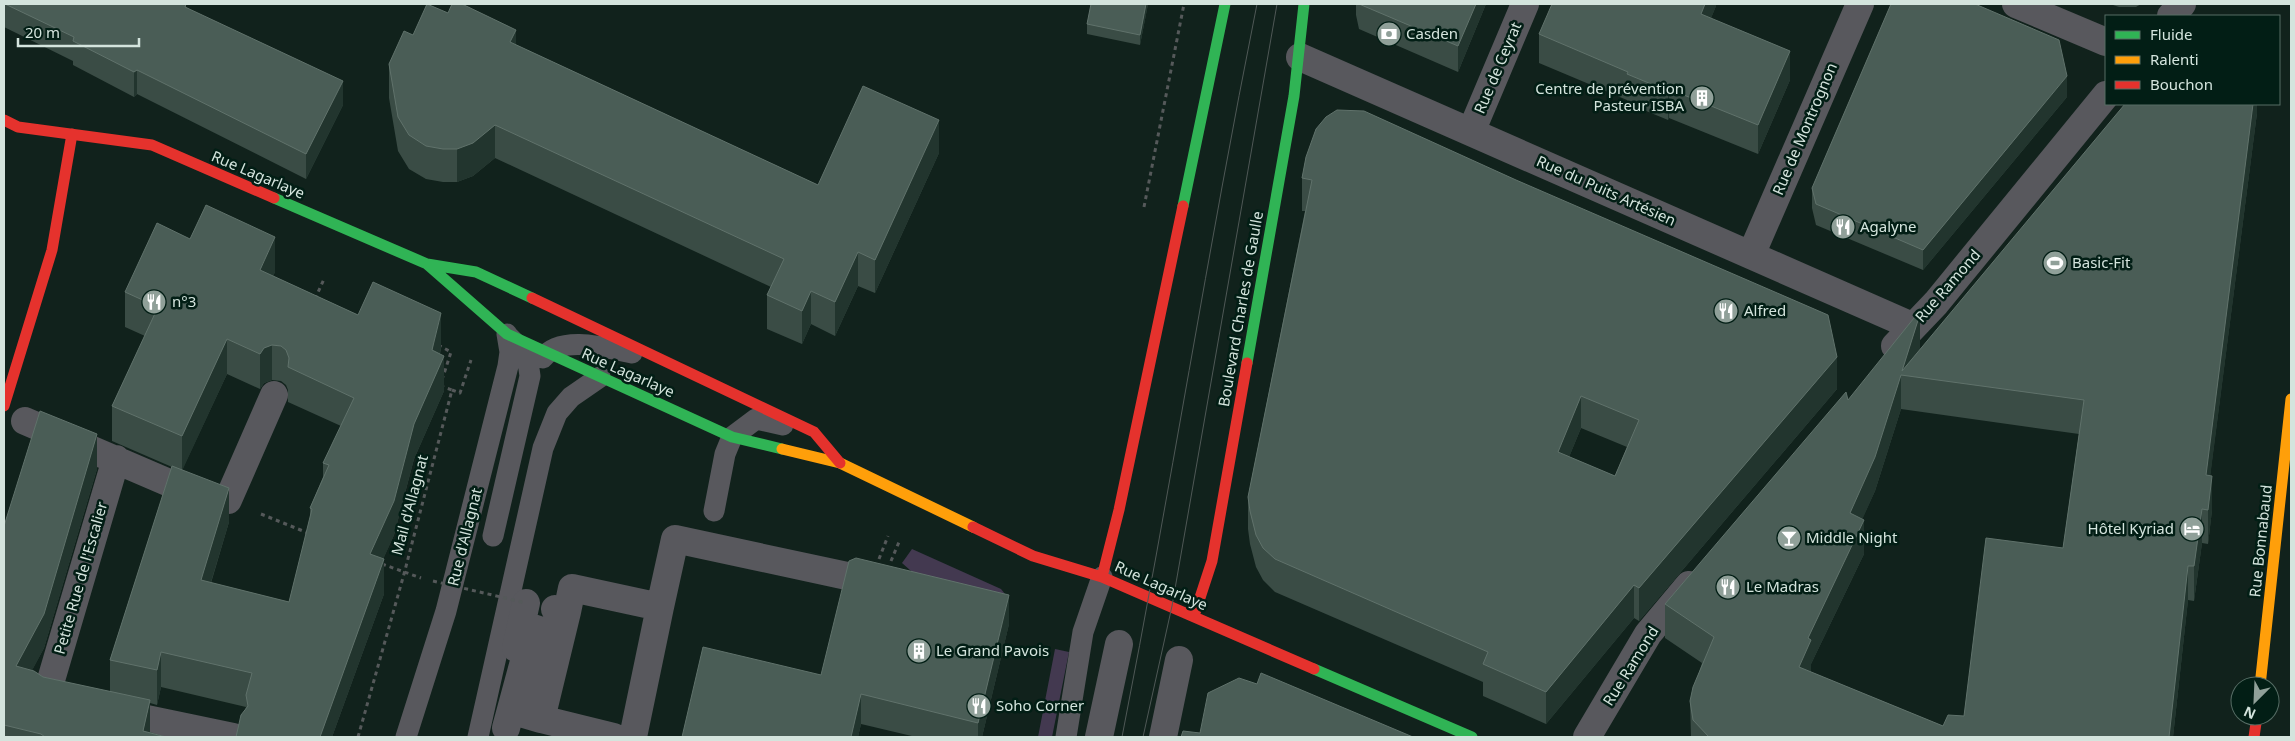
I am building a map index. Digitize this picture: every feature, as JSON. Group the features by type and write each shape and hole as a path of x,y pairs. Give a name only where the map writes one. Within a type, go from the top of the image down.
{"main road":[{"path":"1102,577 1119,510 1225,4"},
{"name":"Boulevard Charles de Gaulle","path":"1194,616 1212,561 1300,57 1304,4"},
{"name":"Rue Lagarlaye","path":"4,120 18,127 152,145 427,264 476,272 814,432 840,463"},
{"path":"14,413 52,250 72,134"},
{"name":"Rue Lagarlaye","path":"427,264 507,334 732,437 840,463 1033,556 1102,577 1472,737"},
{"name":"Rue Bonnabaud","path":"2261,676 2291,399"}],"street":[{"name":"Rue de Ceyrat","path":"1471,132 1525,4"},
{"name":"Rue de Montrognon","path":"1751,254 1860,4"},
{"path":"2016,4 2105,42"},
{"path":"2172,15 2182,4"},
{"name":"Rue du Puits Artésien","path":"1300,57 1912,326"},
{"name":"Rue Ramond","path":"1879,366 1912,326 1936,303 2105,96"},
{"path":"14,413 215,501 228,500 274,395"},
{"name":"Petite Rue de l'Escalier","path":"116,459 46,697 233,737"},
{"path":"633,737 674,539 847,576"},
{"name":"Rue Ramond","path":"1587,737 1648,634 1706,567"},
{"path":"541,719 561,610 572,588 660,606"},
{"path":"526,603 497,726 510,732 533,628 542,631 524,714 614,737"},
{"path":"1099,737 1119,644"},
{"path":"1163,737 1179,660"}],"lane":[{"path":"507,334 526,356 530,376"},
{"name":"Rue d'Allagnat","path":"406,737 446,612 508,366 510,352 507,334"},
{"path":"493,536 530,376 546,352 576,343 654,357"},
{"path":"478,737 542,448 557,414 571,397 600,377"},
{"path":"714,511 725,454 732,437 756,419 814,432"},
{"path":"1066,737 1084,632 1102,577"}],"path":[{"path":"314,301 324,278"},
{"path":"436,344 451,352 440,386 460,393 471,360"},
{"name":"Mail d'Allagnat","path":"358,737 404,574 452,390"},
{"path":"228,500 313,535"},
{"path":"875,567 888,536"},
{"path":"891,561 899,542"},
{"path":"382,564 404,574 433,582 526,603"}],"shaded area":[{"path":"912,549 1001,589 1005,594 919,578 902,563"},
{"path":"1055,649 1069,652 1052,737 1038,737"}],"building":[{"path":"5,4 186,4 185,7 343,81 306,154 137,70 134,72 73,41 74,37"},
{"path":"427,4 448,13 452,4 462,4 516,30 510,42 818,185 863,86 939,120 875,260 858,252 835,302 811,291 802,311 767,295 784,259 495,125 473,143 457,149 426,146 409,135 398,117 389,64 404,31 413,35"},
{"path":"1091,4 1146,4 1140,35 1087,24"},
{"path":"1359,4 1476,4 1458,46"},
{"path":"1552,4 1705,4 1701,14 1790,51 1758,125 1627,74 1628,72 1539,34"},
{"path":"1891,4 1975,4 2059,40 2067,76 1923,250 1816,204 1812,188"},
{"path":"2124,105 2253,105 2206,475 2212,476 2208,510 2202,509 2194,566 2188,566 2169,737 1709,737 1693,720 1690,701 1693,687 1714,637 1665,604 1846,392 1848,400 1918,313 1920,314 1902,371","holes":["1901,375 2084,400 2063,548 1986,538 1964,716 1948,715 1943,726 1799,667 1811,640 1808,638 1864,520 1850,513 1875,457"]},
{"path":"1337,110 1364,111 1516,180 1828,315 1837,357 1639,588 1634,585 1546,692 1483,664 1488,652 1275,559 1263,548 1256,535 1248,497 1312,180 1302,178 1306,157 1316,129 1326,117","holes":["1581,396 1639,420 1615,476 1558,452"]},
{"path":"206,205 275,237 260,270 358,315 373,282 441,313 432,350 444,356 414,424 394,501 370,554 384,559 320,737 236,737 241,715 248,706 246,695 252,673 161,652 157,670 110,660 172,466 229,488 201,580 289,602 312,509 310,508 329,465 323,463 354,398 288,367 289,358 286,350 281,346 272,345 264,348 260,354 227,339 182,436 112,406 158,307 125,292 157,223 190,239"},
{"path":"40,411 97,434 44,614 16,666 34,671 43,677 150,700 143,731 166,737 45,737 41,734 4,725 4,526"},
{"name":"Le Grand Pavois","path":"856,558 1009,595 978,723 861,694 851,737 682,737 703,647 821,675 849,561"},
{"path":"1261,673 1413,737 1181,737 1183,731 1200,733 1208,693 1239,678 1257,684"}],"tram line":[{"path":"1122,737 1257,4"},
{"path":"1143,737 1172,606 1277,4"}],"traffic: fast":[{"path":"1183,206 1225,4"},
{"path":"1247,363 1294,96 1304,4"},
{"path":"274,198 427,264 476,272 532,298"},
{"path":"427,264 507,334 732,437 782,449"},
{"path":"1314,669 1472,737"}],"traffic: slow":[{"path":"2261,676 2291,399"},
{"path":"782,449 840,463 973,527"}],"traffic: jam":[{"path":"4,120 18,127 152,145 274,198"},
{"path":"4,406 52,250 72,134"},
{"path":"1102,577 1119,510 1183,206"},
{"path":"532,298 814,432 840,463"},
{"path":"1194,616 1212,561 1247,363"},
{"path":"973,527 1033,556 1102,577 1314,669"},
{"path":"2254,737 2256,726"}],"place":[{"name":"Casden","path":"1389,34"},
{"name":"Centre de prévention Pasteur ISBA","path":"1702,98"},
{"name":"Agalyne","path":"1843,227"},
{"name":"Basic-Fit","path":"2055,263"},
{"name":"n°3","path":"154,302"},
{"name":"Alfred","path":"1726,311"},
{"name":"Hôtel Kyriad","path":"2192,529"},
{"name":"Middle Night","path":"1789,538"},
{"name":"Le Madras","path":"1728,587"},
{"name":"Le Grand Pavois","path":"919,651"},
{"name":"Soho Corner","path":"979,706"}]}
